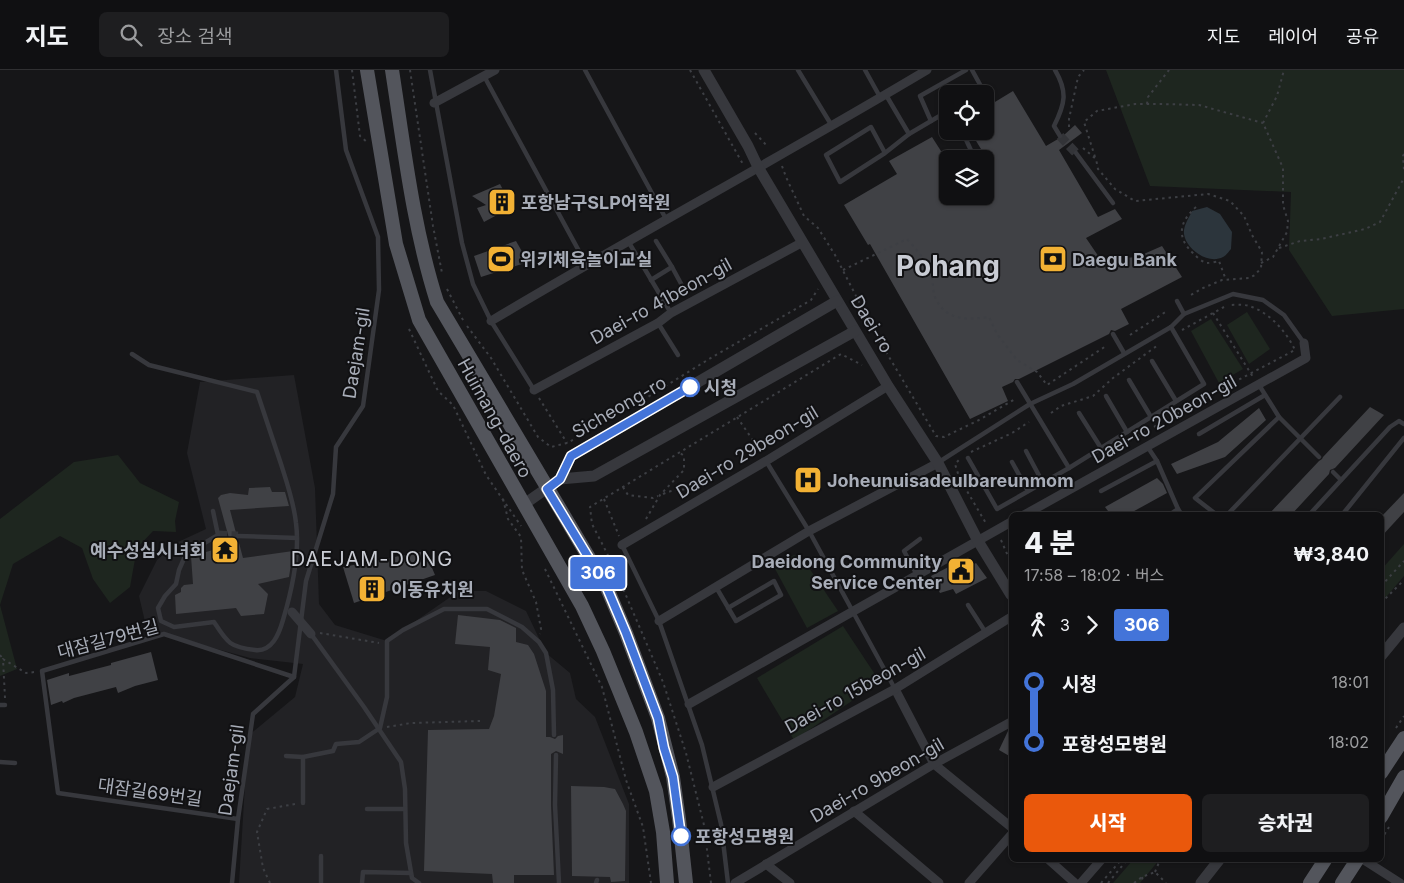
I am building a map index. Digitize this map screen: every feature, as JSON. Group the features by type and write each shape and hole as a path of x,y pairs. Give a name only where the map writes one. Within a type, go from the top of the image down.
{"main road":[{"name":"Huimang-daero","path":"367,70 396,244 419,320 582,606 603,651 636,732 656,790 663,832 667,883"},
{"name":"Huimang-daero","path":"392,70 418,234 436,302 607,588 658,718 664,748 673,777 680,819 686,883"},
{"path":"1384,768 1404,738"},
{"path":"1384,812 1404,777"},
{"path":"1310,883 1324,862"},
{"path":"1342,883 1356,862"}],"street":[{"path":"434,103 496,70"},
{"name":"Daei-ro","path":"704,70 758,167 837,301 888,386 938,463 978,540 1009,592"},
{"path":"491,321 586,264 628,242 928,70"},
{"name":"Daei-ro 41beon-gil","path":"534,390 803,242"},
{"name":"Sicheong-ro","path":"523,505 560,479 571,456 837,301"},
{"path":"560,479 594,476 855,331"},
{"name":"Daei-ro 20beon-gil","path":"1029,512 1306,358 1304,343"},
{"name":"Daei-ro 29beon-gil","path":"622,545 766,461 888,386"},
{"path":"660,621 809,531 938,463"},
{"path":"689,704 1009,523"},
{"path":"289,609 311,634"},
{"name":"Daei-ro 15beon-gil","path":"713,787 895,689 1009,618"},
{"path":"1384,652 1404,628"},
{"path":"895,689 934,764 1009,825"},
{"name":"Daei-ro 9beon-gil","path":"735,883 934,764 1009,723"},
{"path":"854,811 939,883"},
{"path":"969,883 1009,837"},
{"path":"1051,862 1075,883"},
{"path":"1081,883 1099,862"},
{"path":"1201,883 1217,862"},
{"path":"1367,862 1400,883"},
{"path":"766,864 790,883"}],"lane":[{"name":"Daejam-gil","path":"232,883 238,819 252,714 294,677 306,581 333,494 336,447 363,406 379,290 378,237 346,150 336,70"},
{"path":"430,70 434,103 462,243 473,284 491,321 534,390"},
{"path":"585,70 666,219"},
{"path":"798,70 832,126"},
{"path":"865,70 909,134"},
{"path":"930,121 920,96 966,70"},
{"path":"972,70 981,85"},
{"path":"1055,70 1062,82 1064,95 1064,106 1054,126 1060,136"},
{"path":"484,76 586,264"},
{"path":"884,153 871,127 826,155 840,182 884,153 909,134 939,116"},
{"path":"1076,153 1113,203"},
{"path":"656,240 685,292"},
{"path":"628,242 671,313"},
{"path":"651,280 672,267"},
{"path":"938,463 1030,404 1073,384 1171,327 1184,314 1233,294 1263,300 1284,315 1304,343"},
{"path":"1177,301 1184,314"},
{"path":"658,323 678,355"},
{"path":"968,458 997,509 1069,468 1204,384 1171,327"},
{"path":"1114,334 1124,353"},
{"path":"132,354 149,365 258,392 292,498 297,538 289,609 279,634 270,646 258,650 237,647 226,641 214,622 174,627 161,621 158,608 165,596 176,584 179,570 186,554 218,535 212,511"},
{"path":"1152,361 1176,401"},
{"path":"1129,380 1151,417"},
{"path":"1017,382 1069,468"},
{"path":"1258,385 1279,417 1319,458"},
{"path":"1199,434 1265,395"},
{"path":"1106,396 1127,432"},
{"path":"1230,512 1340,396"},
{"path":"1079,413 1101,448"},
{"path":"1213,512 1195,498 1279,417"},
{"path":"1312,512 1390,427 1399,421 1404,424"},
{"path":"1344,512 1404,438"},
{"path":"1148,446 1157,461 1178,510 1174,512"},
{"path":"1026,451 1043,483"},
{"path":"766,461 809,531 895,689"},
{"path":"1101,491 1157,461"},
{"path":"1012,462 1028,492"},
{"path":"1333,472 1341,480"},
{"path":"238,536 297,538"},
{"path":"917,575 904,551 920,539"},
{"path":"622,545 660,621 702,745 721,824 728,883"},
{"path":"716,587 728,608 736,621 781,595 774,581 728,608"},
{"path":"968,605 986,633"},
{"path":"286,756 302,757 333,751 336,744 359,742 380,728 387,697 387,641 402,630 444,609 487,609 522,627 539,642 546,653 553,690 554,735"},
{"name":"대잠길79번길","path":"42,671 164,634 294,677"},
{"path":"311,634 380,728 401,762 406,842 412,878 419,883"},
{"name":"대잠길69번길","path":"42,671 58,792 238,819"},
{"path":"556,756 555,805 559,883"},
{"path":"302,757 303,803"},
{"path":"0,762 15,763"},
{"path":"367,809 405,808"},
{"path":"321,856 321,883"},
{"path":"362,883 362,872 411,873"}],"path":[{"path":"410,70 433,226 443,277"},
{"path":"690,70 744,167"},
{"path":"1070,127 1069,119 1078,76 1084,70"},
{"path":"1147,104 1148,97 1169,70"},
{"path":"1263,123 1277,96 1284,70"},
{"path":"1189,296 1203,288 1226,280 1255,276 1261,268 1262,252 1244,216 1230,200 1208,194 1135,201 1115,189 1098,168 1084,122 1097,111 1135,104 1147,104 1199,105 1263,123"},
{"path":"1261,263 1273,257 1287,232 1288,221 1283,205 1283,168 1263,123"},
{"path":"1083,148 1096,159"},
{"path":"1404,154 1404,170"},
{"path":"782,166 804,216 818,228 843,270 876,335 936,436 944,437 979,420 1015,399"},
{"path":"1278,249 1300,241 1321,239 1365,229 1380,222 1404,178"},
{"path":"1196,207 1188,214 1181,237 1188,249 1198,258 1206,263 1219,261 1226,280"},
{"path":"843,270 907,239 923,256 932,275 935,297 945,312 966,319 989,317 997,334 1017,360 1037,372 1047,385 1106,346"},
{"path":"445,286 465,324 491,358 538,436 551,447 566,443 588,432"},
{"path":"643,400 810,300"},
{"path":"1208,304 1250,374"},
{"path":"1130,335 1167,311"},
{"path":"1051,413 1061,406 1093,396 1113,378 1164,340"},
{"path":"590,507 841,354 861,364 867,372"},
{"path":"534,390 566,443"},
{"path":"737,416 766,461"},
{"path":"991,523 987,525 979,513 961,482 955,464 965,454 1012,433 1029,422"},
{"path":"646,531 646,520 660,495 684,470 684,456 679,452"},
{"path":"486,475 523,529"},
{"path":"623,488 628,495 653,498 669,491 686,489 699,490 705,497"},
{"path":"502,497 508,519 521,537 522,570 536,602 541,629 539,642"},
{"path":"604,499 622,545"},
{"path":"999,536 1009,558"},
{"path":"542,561 602,687 626,780 643,828 651,883"},
{"path":"1384,583 1404,561"},
{"path":"1384,600 1404,580"},
{"path":"311,634 324,632 387,645"},
{"path":"0,654 3,659 26,673 42,671"},
{"path":"3,659 3,705"},
{"path":"380,728 411,723 480,721"},
{"path":"270,883 263,868 257,832 267,809 303,803"},
{"path":"1101,883 1119,862"},
{"path":"1108,883 1125,862"},
{"path":"1155,872 1159,862"},
{"path":"1134,883 1142,876 1155,872"},
{"path":"1155,872 1166,883"},
{"path":"1142,876 1143,883"}],"shaded area":[{"path":"1106,70 1404,70 1404,309 1332,316 1289,250 1291,192 1150,186"},
{"path":"1207,207 1220,214 1232,232 1231,249 1224,256 1217,259 1205,257 1193,250 1184,234 1185,225 1192,211"},
{"path":"1247,312 1270,349 1249,364 1227,325"},
{"path":"1211,319 1243,369 1219,383 1191,331"},
{"path":"294,375 315,488 319,604 335,625 387,641 459,591 486,591 526,611 546,653 570,673 576,699 595,717 629,804 629,883 239,883 248,736 295,697 303,664 250,658 147,630 139,596 157,560 178,542 206,529 187,453 200,382"},
{"path":"118,455 140,483 179,502 175,521 176,532 153,531 137,548 130,587 110,603 93,579 82,548 60,536 13,564 0,605 0,519 74,462"},
{"path":"1404,544 1404,576 1384,599 1384,567"},
{"path":"794,555 803,559 838,611 807,628 774,567"},
{"path":"0,605 17,669 0,676"},
{"path":"843,626 880,682 794,740 757,678"},
{"path":"1131,862 1157,862 1140,883 1113,883"}],"building":[{"path":"1013,91 1046,146 1058,139 1062,139 1075,125 1082,133 1059,150 1098,217 1115,209 1122,219 1086,238 1101,260 1137,257 1162,246 1182,277 1121,309 1129,324 1115,331 1111,330 1109,334 1019,379 1015,379 1013,382 1002,387 1008,401 970,419 870,244 868,245 844,205 897,174 889,161 932,137 940,150 939,205 994,205 994,150 982,150 975,140 994,140 994,103"},
{"name":"포항남구SLP어학원","path":"500,184 512,207 484,222 477,208 486,205 472,196"},
{"name":"위키체육놀이교실","path":"516,241 528,262 481,277 474,256"},
{"path":"1370,407 1384,415 1335,468 1330,470 1329,474 1294,512 1271,512 1322,459"},
{"path":"1259,408 1266,420 1225,457 1177,474 1171,464 1218,442"},
{"path":"1157,478 1163,484 1167,493 1132,512 1109,512 1105,507"},
{"path":"270,487 272,492 285,492 289,506 230,510 236,533 234,537 238,540 230,542 218,498 221,495 230,493 248,495 249,488"},
{"path":"1404,493 1404,512 1384,534 1384,514"},
{"name":"예수성심시녀회","path":"239,543 243,558 293,551 289,577 258,584 268,594 264,614 241,616 236,608 176,614 175,595 181,592 181,588 184,585 193,584 191,556"},
{"name":"이동유치원","path":"425,551 435,575 354,603 343,567"},
{"name":"Daeidong Community Service Center","path":"968,557 973,565 976,563 987,578 956,594 953,589 940,593 931,576"},
{"path":"458,615 500,620 516,628 516,642 528,645 534,654 546,691 546,737 555,739 563,735 563,754 556,751 551,754 554,875 514,875 514,883 493,883 492,874 424,871 428,730 489,729 494,716 501,674 488,670 490,647 455,644"},
{"path":"151,652 158,680 118,693 116,687 51,705 47,680 69,673 69,676 111,665 111,663"},
{"path":"1009,730 1009,756 999,750"},
{"path":"571,786 615,789 626,811 625,881 611,882 610,877 572,876"}],"tunnel":[{"path":"1060,136 1076,153"},
{"path":"218,535 238,536"}],"bus line":[{"name":"306","path":"681,836 673,777 664,748 658,718 626,633 607,588 547,489 560,479 571,456 690,387"}],"place":[{"name":"포항남구SLP어학원","path":"502,202"},
{"name":"위키체육놀이교실","path":"501,259"},
{"name":"Daegu Bank","path":"1053,259"},
{"name":"시청","path":"690,387"},
{"name":"Joheunuisadeulbareunmom","path":"808,480"},
{"name":"예수성심시녀회","path":"225,550"},
{"name":"Daeidong Community Service Center","path":"961,571"},
{"name":"이동유치원","path":"372,589"},
{"name":"포항성모병원","path":"681,836"}],"district":[{"name":"Pohang","path":"948,266"},
{"name":"DAEJAM-DONG","path":"372,559"}]}
